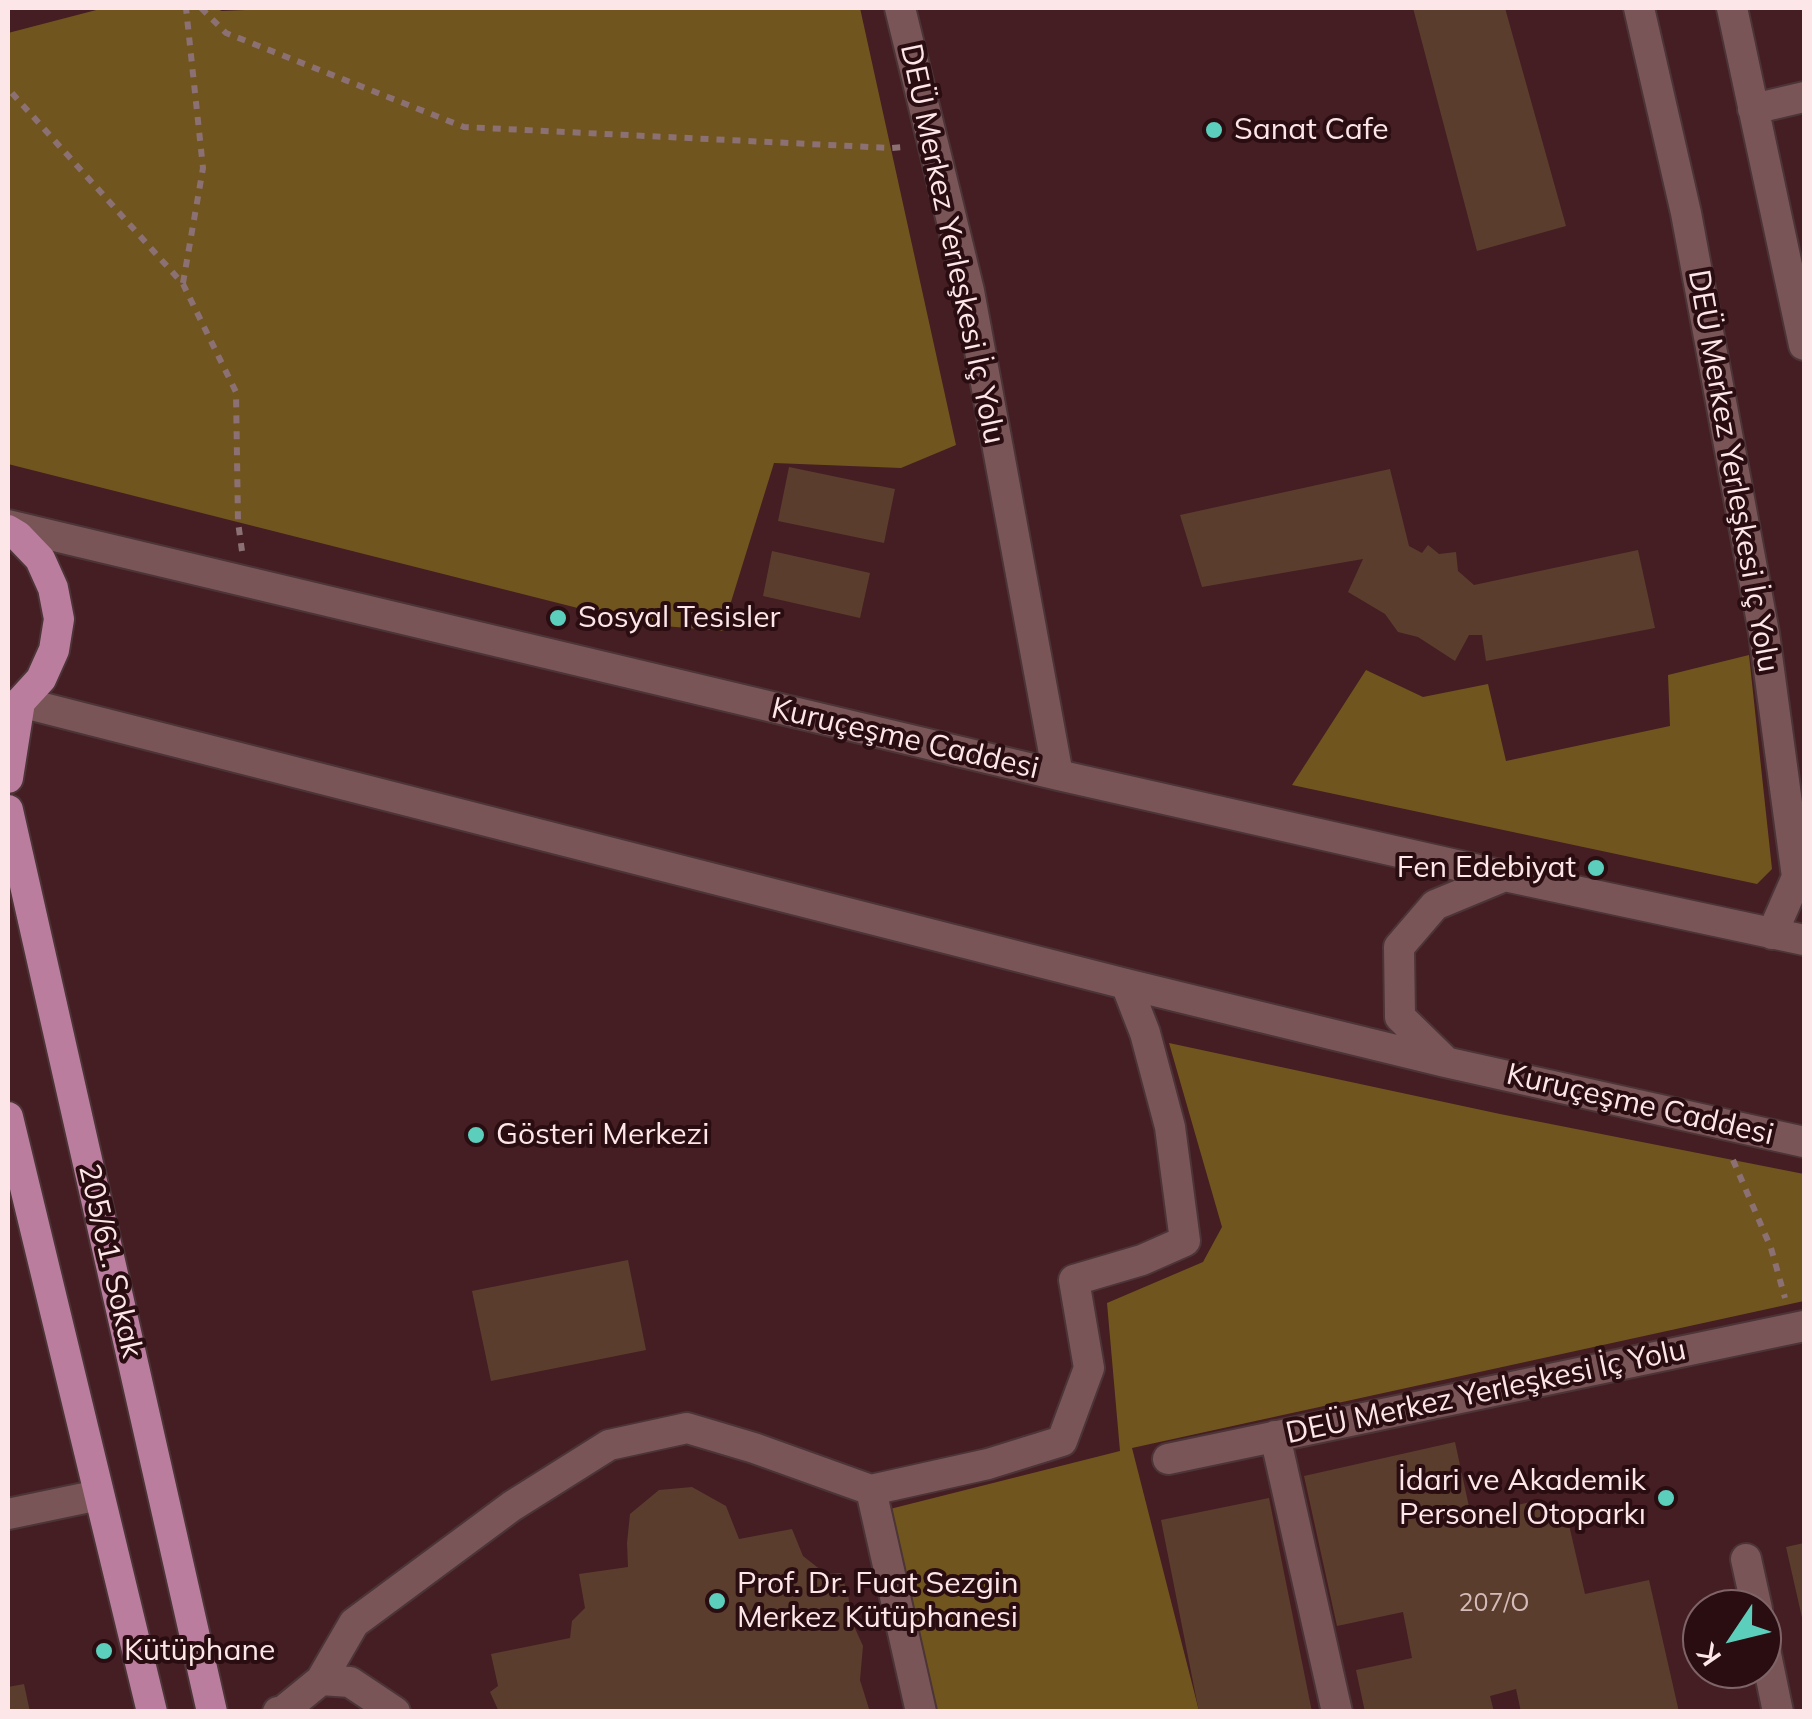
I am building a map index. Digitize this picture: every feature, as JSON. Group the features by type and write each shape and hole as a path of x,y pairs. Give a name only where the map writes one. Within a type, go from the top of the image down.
{"main road":[{"path":"8,528 40,559 54,588 58,619 54,650 41,679 14,706 8,778"},
{"name":"205/61. Sokak","path":"8,810 212,1712"},
{"path":"8,1117 152,1712"}],"street":[{"name":"DEÜ Merkez Yerleşkesi İç Yolu","path":"900,8 969,292 1058,775"},
{"name":"DEÜ Merkez Yerleşkesi İç Yolu","path":"1639,8 1686,213 1764,633 1797,877 1772,934"},
{"path":"1732,8 1804,344"},
{"path":"1753,108 1804,97"},
{"name":"Kuruçeşme Caddesi","path":"8,528 1058,775 1804,940"},
{"name":"Kuruçeşme Caddesi","path":"14,706 1446,1062 1804,1142"},
{"path":"1446,1062 1400,1017 1400,946 1435,906 1504,876"},
{"path":"278,1712 321,1680 354,1623 512,1506 609,1444 687,1428 870,1490 988,1464 1062,1440 1089,1368 1074,1280 1142,1260 1185,1241 1170,1126 1145,1032 1126,984"},
{"name":"DEÜ Merkez Yerleşkesi İç Yolu","path":"1168,1459 1799,1328"},
{"path":"1276,1436 1337,1712"},
{"path":"870,1490 921,1712"},
{"path":"8,1514 99,1495"},
{"path":"1746,1559 1752,1589"},
{"path":"321,1680 350,1682 395,1712"}],"path":[{"path":"183,284 203,168 186,8"},
{"path":"202,8 226,33 464,127 891,148 933,143"},
{"path":"12,93 183,284 236,392 238,522 247,582"},
{"path":"1733,1160 1771,1248 1799,1328"}],"shaded area":[{"path":"8,8 1804,8 1804,1711 8,1712"},
{"path":"104,8 860,8 956,445 901,468 774,463 722,631 641,624 8,464 8,33"},
{"path":"1749,655 1772,869 1757,884 1292,785 1366,670 1423,697 1488,684 1506,761 1670,726 1668,675"},
{"path":"1169,1043 1804,1174 1804,1301 1132,1448 1199,1711 937,1711 886,1510 1120,1451 1107,1303 1203,1262 1222,1227"}],"building":[{"path":"1413,8 1505,8 1566,226 1477,251"},
{"path":"789,467 895,489 884,543 778,521"},
{"path":"1390,469 1409,546 1422,553 1428,545 1439,554 1456,552 1458,571 1474,585 1638,550 1655,628 1486,661 1482,635 1469,635 1455,661 1418,637 1398,632 1385,614 1348,592 1363,559 1202,587 1180,515"},
{"path":"772,551 870,573 860,618 763,596"},
{"path":"628,1260 646,1350 491,1381 472,1291"},
{"path":"1455,1442 1471,1516 1530,1502 1532,1510 1544,1508 1557,1518 1559,1527 1569,1525 1585,1594 1649,1580 1679,1712 1521,1712 1516,1689 1490,1696 1494,1712 1365,1712 1356,1670 1412,1658 1403,1612 1337,1626 1304,1476"},
{"name":"Prof. Dr. Fuat Sezgin Merkez Kütüphanesi","path":"692,1487 726,1506 739,1539 792,1529 803,1556 826,1574 841,1573 853,1624 863,1646 860,1680 870,1712 499,1712 490,1692 498,1686 491,1654 570,1638 572,1621 585,1608 579,1574 628,1567 630,1514 659,1490"},
{"path":"1269,1498 1312,1712 1199,1712 1161,1520"},
{"path":"1804,1543 1804,1622 1803,1622 1786,1547"},
{"path":"24,1684 30,1712 8,1712 8,1687"}],"place":[{"name":"Sanat Cafe","path":"1214,130"},
{"name":"Sosyal Tesisler","path":"558,618"},
{"name":"Fen Edebiyat","path":"1596,868"},
{"name":"Gösteri Merkezi","path":"476,1135"},
{"name":"İdari ve Akademik Personel Otoparkı","path":"1666,1498"},
{"name":"Prof. Dr. Fuat Sezgin Merkez Kütüphanesi","path":"717,1601"},
{"name":"Kütüphane","path":"104,1651"}]}
